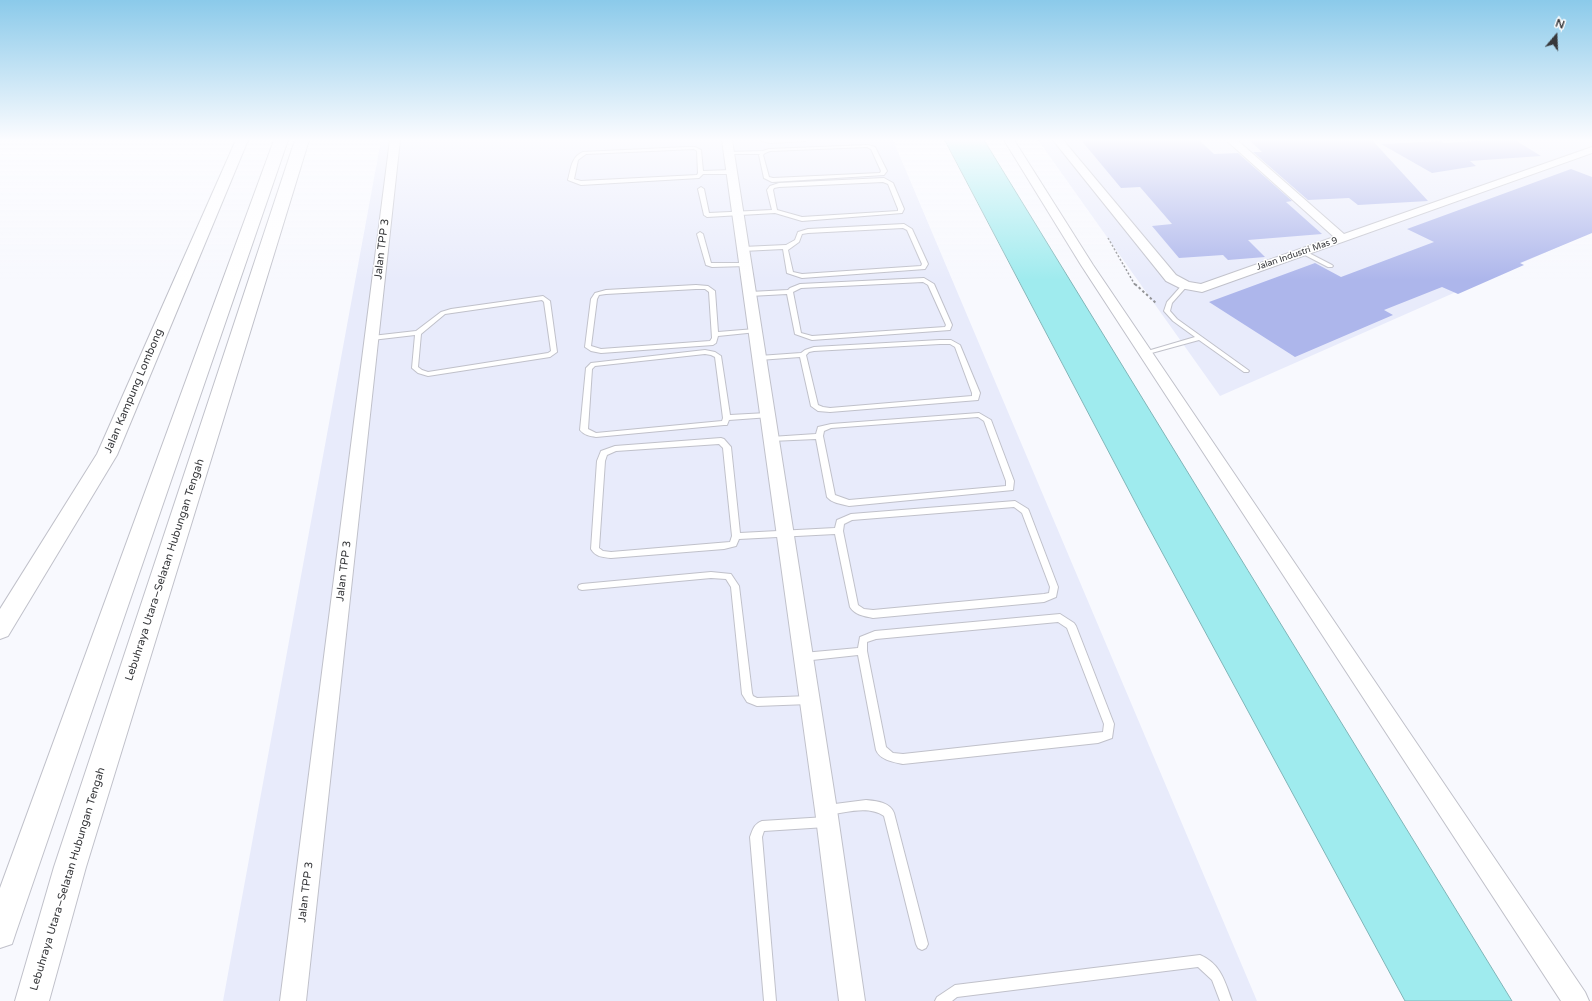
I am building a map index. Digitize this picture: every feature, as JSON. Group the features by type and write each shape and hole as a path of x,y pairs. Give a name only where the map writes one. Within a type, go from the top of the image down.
{"highway":[{"path":"0,932 264,187"},
{"name":"Lebuhraya Utara–Selatan Hubungan Tengah","path":"32,1001 70,867 287,187"}],"street":[{"name":"Jalan Kampung Lombong","path":"0,629 107,454 222,187"},
{"name":"Jalan TPP 3","path":"293,1001 390,187"},
{"path":"734,187 827,816 852,1001"},
{"path":"1038,187 1083,258 1576,1001"},
{"name":"Jalan Industri Mas 9","path":"1096,187 1171,278 1185,285 1202,288 1488,187"},
{"path":"1284,187 1342,238"}],"lane":[{"path":"773,187 770,190 775,211"},
{"path":"702,189 706,215 775,211 802,219 900,212 901,209 892,187"},
{"path":"700,234 708,264 712,265 787,247 797,241 800,234 808,231 904,226 910,229 924,264 923,268 917,269 795,275 790,273 788,270 785,250 787,247"},
{"path":"1303,252 1330,266"},
{"path":"750,294 790,292 792,289 800,286 924,280 931,284 949,325 948,329 827,337 804,337 798,334 790,292"},
{"path":"1185,285 1168,303 1167,312 1175,320 1246,371"},
{"path":"706,287 712,291 715,334 713,343 705,344 601,351 593,350 588,347 594,299 597,294 606,292 706,287"},
{"path":"372,338 418,333 444,313 543,298 547,300 554,352 550,355 428,374 420,372 415,368 418,333"},
{"path":"715,334 755,331"},
{"path":"1146,353 1200,338"},
{"path":"759,358 803,356 807,351 814,349 951,342 958,346 976,393 975,398 837,410 821,409 815,406 803,356"},
{"path":"713,352 718,356 727,418 724,423 718,425 590,434 584,430 589,368 593,364 600,362 713,352"},
{"path":"727,418 767,414"},
{"path":"979,415 987,420 1010,481 1010,488 849,503 839,501 831,497 819,436 821,429 831,426 979,415"},
{"path":"771,439 819,436"},
{"path":"720,441 727,447 736,536 733,544 724,546 611,555 601,554 595,549 601,461 604,454 615,450 720,441"},
{"path":"1015,504 1025,511 1054,587 1053,595 1044,598 873,614 862,612 854,607 839,530 840,522 851,518 1015,504"},
{"path":"736,536 839,530"},
{"path":"582,587 711,575 728,576 735,586 747,694 750,699 757,702 810,700"},
{"path":"1060,618 1071,626 1109,724 1108,735 1098,738 904,759 891,756 881,750 862,651 864,640 876,635 1060,618"},
{"path":"803,657 862,651"},
{"path":"770,1001 756,837 758,830 762,826 827,816 866,805 880,807 888,813 922,944"},
{"path":"941,1001 955,992 1181,962 1200,962 1216,976 1226,1001"}],"path":[{"path":"1108,238 1136,287 1167,312"}],"shaded area":[{"path":"372,187 913,187 1257,1001 223,1001"},
{"path":"1071,187 1592,187 1592,232 1220,396"}],"water":[{"path":"970,187 1013,187 1512,1001 1405,1001 1144,519"}],"building":[{"path":"1120,187 1276,187 1292,201 1286,202 1322,234 1248,240 1265,257 1228,260 1223,255 1179,258 1152,226 1172,224 1140,187 1121,188"},
{"path":"1293,187 1415,187 1428,201 1358,205 1349,198 1308,200"},
{"path":"1523,187 1592,187 1592,233 1520,263 1524,265 1458,294 1442,287 1384,310 1393,315 1295,357 1209,302 1315,263 1341,277 1434,242 1407,229"}]}
